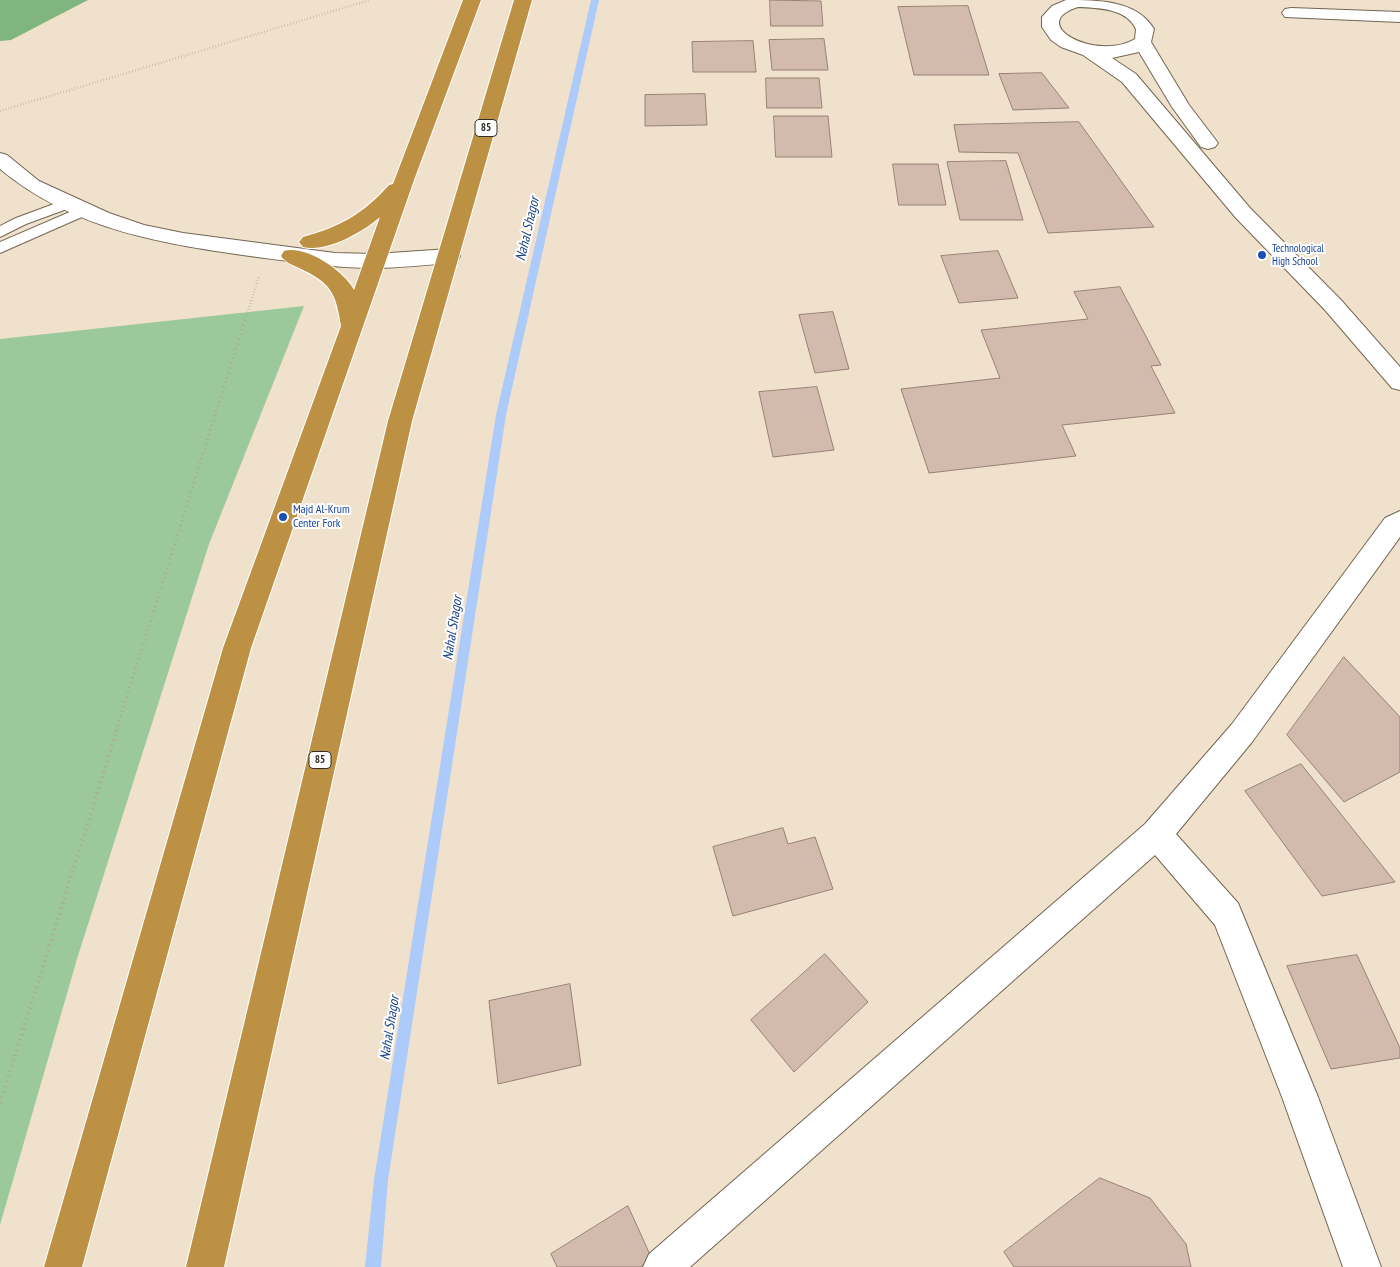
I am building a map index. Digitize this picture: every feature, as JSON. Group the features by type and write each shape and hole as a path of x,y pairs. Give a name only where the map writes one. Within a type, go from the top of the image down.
{"highway":[{"path":"63,1267 237,648 404,180 472,0"},
{"name":"85","path":"205,1267 398,430 524,0"},
{"path":"310,242 335,235 363,222 375,213 404,180"},
{"path":"292,256 327,273 339,282 350,306 352,326"}],"street":[{"path":"1093,1 1125,9 1136,16 1144,25 1146,34 1142,42 1132,48 1119,52 1089,51 1074,47 1054,33 1050,25 1054,5 1093,1"},
{"path":"1291,13 1400,17"},
{"path":"1142,42 1181,107 1235,177 1400,356"},
{"path":"1089,51 1129,78 1243,213 1333,305 1400,382"},
{"path":"0,159 32,185 140,231 183,240 292,256 335,260 378,253"},
{"path":"227,245 310,242 378,253 449,256"},
{"path":"662,1267 1156,834 1242,732 1394,525 1400,521"},
{"path":"1156,834 1227,914 1300,1097 1362,1267"}],"lane":[{"path":"0,232 21,222 78,206"},
{"path":"0,248 78,206"}],"path":[{"path":"0,110 370,0"},
{"path":"0,1103 267,252"}],"green space":[{"path":"0,0 88,0 11,40 0,41"},
{"path":"304,306 209,544 77,959 0,1225 0,339"}],"building":[{"path":"770,0 821,1 823,26 771,26"},
{"path":"968,6 989,75 914,75 898,7"},
{"path":"824,39 828,70 772,70 769,40"},
{"path":"753,41 756,72 693,72 692,42"},
{"path":"1042,73 1069,108 1013,110 999,74"},
{"path":"766,78 819,78 822,108 767,108"},
{"path":"705,94 707,125 645,126 645,95"},
{"path":"774,116 828,116 832,157 776,157"},
{"path":"1079,122 1154,227 1048,233 1018,153 959,152 954,125"},
{"path":"1006,161 1023,220 960,220 947,162"},
{"path":"893,164 938,164 946,205 899,205"},
{"path":"998,251 1018,298 959,303 941,256"},
{"path":"1120,287 1161,365 1151,366 1175,413 1062,425 1076,456 929,473 901,389 1000,378 981,330 1088,319 1074,292"},
{"path":"833,312 849,369 815,373 799,315"},
{"path":"817,387 834,450 773,457 759,392"},
{"path":"1344,657 1400,717 1400,772 1344,802 1287,735"},
{"path":"1301,764 1395,882 1322,896 1245,791"},
{"path":"783,828 788,844 815,837 833,889 733,916 713,847"},
{"path":"825,954 868,1002 794,1072 751,1020"},
{"path":"1357,955 1400,1048 1400,1058 1331,1069 1287,966"},
{"path":"570,984 581,1065 498,1084 489,1001"},
{"path":"1100,1178 1150,1198 1186,1244 1191,1267 1014,1267 1004,1252"},
{"path":"628,1206 652,1259 640,1267 557,1267 551,1254"}],"waterway":[{"name":"Nahal Shagor","path":"373,1267 381,1180 501,415 595,0"}],"place":[{"name":"Technological High School","path":"1262,255"},
{"name":"Majd Al-Krum Center Fork","path":"283,517"}]}
